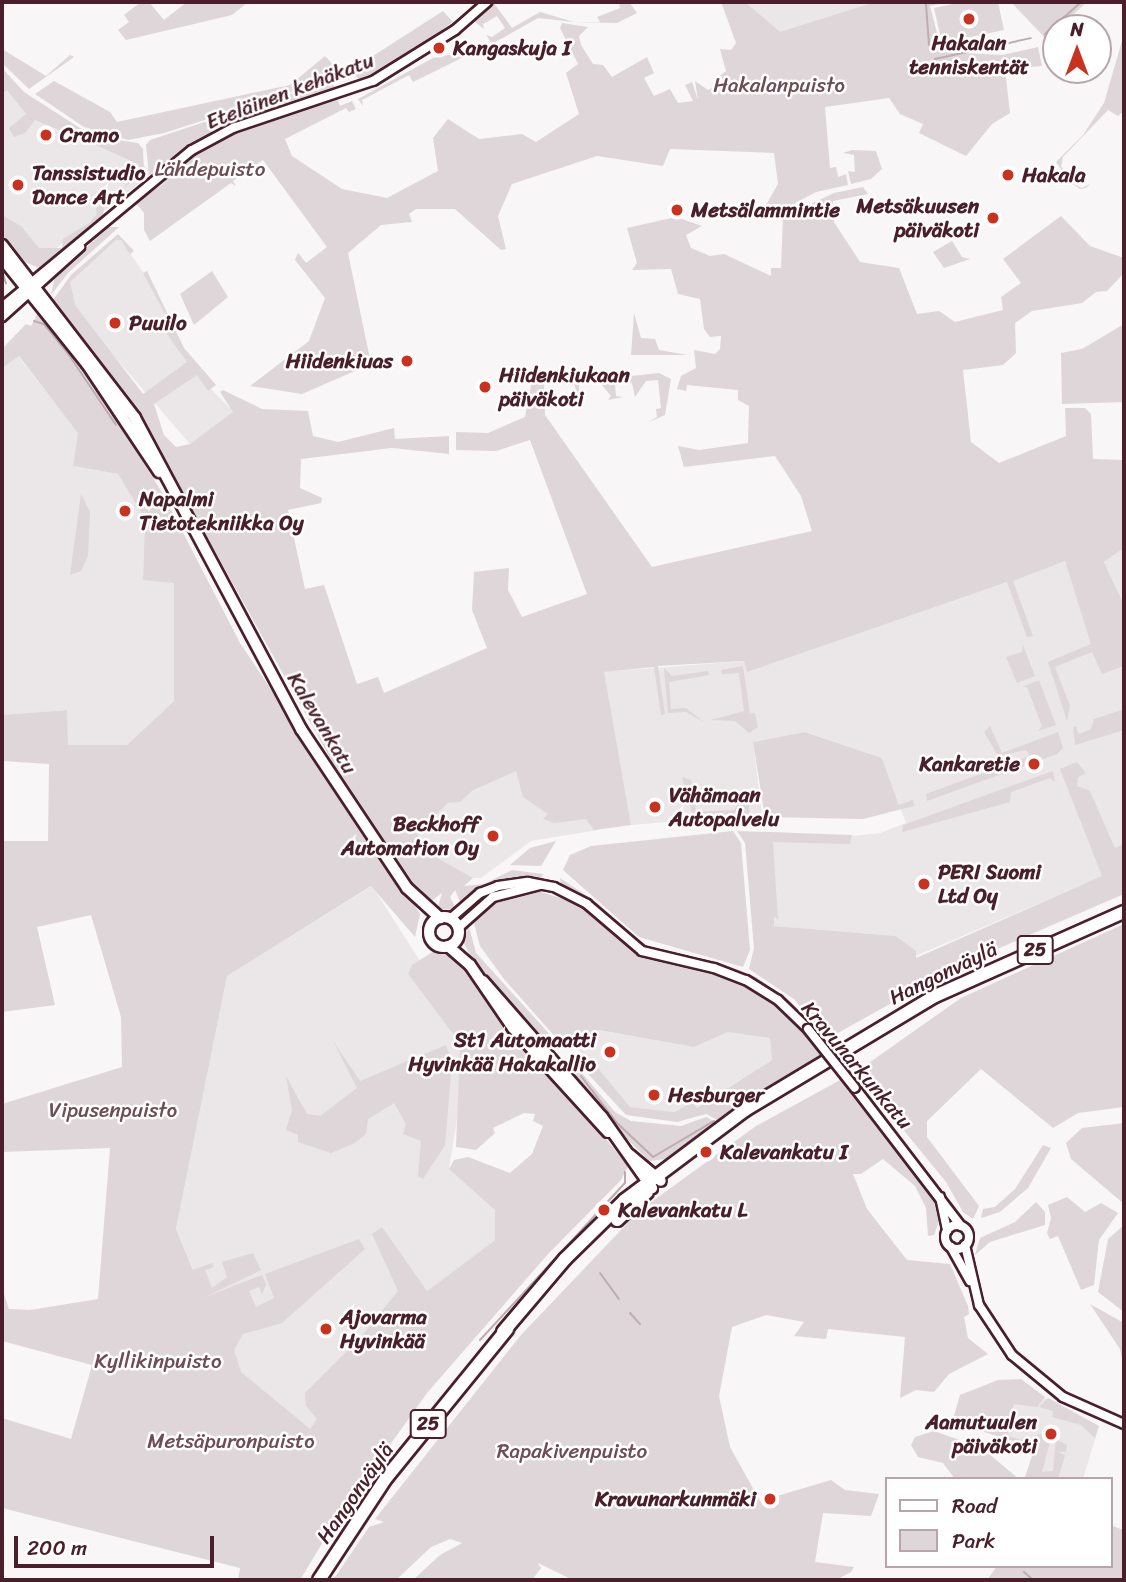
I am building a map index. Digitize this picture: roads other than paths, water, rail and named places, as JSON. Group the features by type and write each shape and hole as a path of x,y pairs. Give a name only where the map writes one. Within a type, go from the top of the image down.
{"highway":[{"name":"Hangonväylä","path":"319,1580 386,1478 503,1332 654,1182 787,1084 935,996 1124,912"}],"main road":[{"name":"Kalevankatu","path":"2,245 128,422 195,531 301,729 407,888 450,930 470,965 602,1117 618,1141 654,1182"},
{"name":"Kalevankatu","path":"2,258 32,287"},
{"path":"407,888 430,926 450,930"},
{"name":"Kalevankatu","path":"430,926 432,941 450,930"}],"street":[{"name":"Eteläinen kehäkatu","path":"2,317 87,240 212,138 350,91 404,64 446,35 486,2"},
{"name":"Eteläinen kehäkatu","path":"2,307 32,287"},
{"name":"Kravunarkunkatu","path":"450,930 494,897 544,885 587,904 642,951 714,968 760,987 808,1029 961,1226"},
{"name":"Kravunarkunkatu","path":"940,1197 947,1230"},
{"path":"972,1283 965,1245 968,1233 961,1226 947,1230 945,1240 972,1283 991,1328 1016,1358 1063,1396 1124,1424"},
{"path":"950,1247 965,1245"}],"waterway":[{"path":"1068,14 1081,2"},
{"path":"926,4 929,45"},
{"path":"935,59 1031,38"},
{"path":"2,271 6,283"},
{"path":"34,321 44,324 69,355 116,425"},
{"path":"581,1076 616,1122 653,1157 714,1121"},
{"path":"480,1340 625,1183 625,1172"},
{"path":"600,1273 619,1299"},
{"path":"630,1313 640,1324"},
{"path":"1024,1572 1033,1580"}],"place":[{"name":"Hakalan tenniskentät","path":"969,19"},
{"name":"Kangaskuja I","path":"439,48"},
{"name":"Cramo","path":"46,135"},
{"name":"Hakala","path":"1008,175"},
{"name":"Tanssistudio Dance Art","path":"18,185"},
{"name":"Metsälammintie","path":"677,210"},
{"name":"Metsäkuusen päiväkoti","path":"993,218"},
{"name":"Puuilo","path":"115,323"},
{"name":"Hiidenkiuas","path":"407,361"},
{"name":"Hiidenkiukaan päiväkoti","path":"485,387"},
{"name":"Napalmi Tietotekniikka Oy","path":"125,511"},
{"name":"Kankaretie","path":"1034,764"},
{"name":"Vähämaan Autopalvelu","path":"655,807"},
{"name":"Beckhoff Automation Oy","path":"493,836"},
{"name":"PERI Suomi Ltd Oy","path":"924,884"},
{"name":"St1 Automaatti Hyvinkää Hakakallio","path":"610,1052"},
{"name":"Hesburger","path":"654,1095"},
{"name":"Kalevankatu I","path":"706,1152"},
{"name":"Kalevankatu L","path":"604,1210"},
{"name":"Ajovarma Hyvinkää","path":"326,1329"},
{"name":"Aamutuulen päiväkoti","path":"1051,1434"},
{"name":"Kravunarkunmäki","path":"770,1499"}],"park label":[{"name":"Hakalanpuisto","path":"779,85"},
{"name":"Lähdepuisto","path":"210,169"},
{"name":"Vipusenpuisto","path":"113,1110"},
{"name":"Kyllikinpuisto","path":"158,1361"},
{"name":"Metsäpuronpuisto","path":"231,1441"},
{"name":"Rapakivenpuisto","path":"572,1451"}]}
